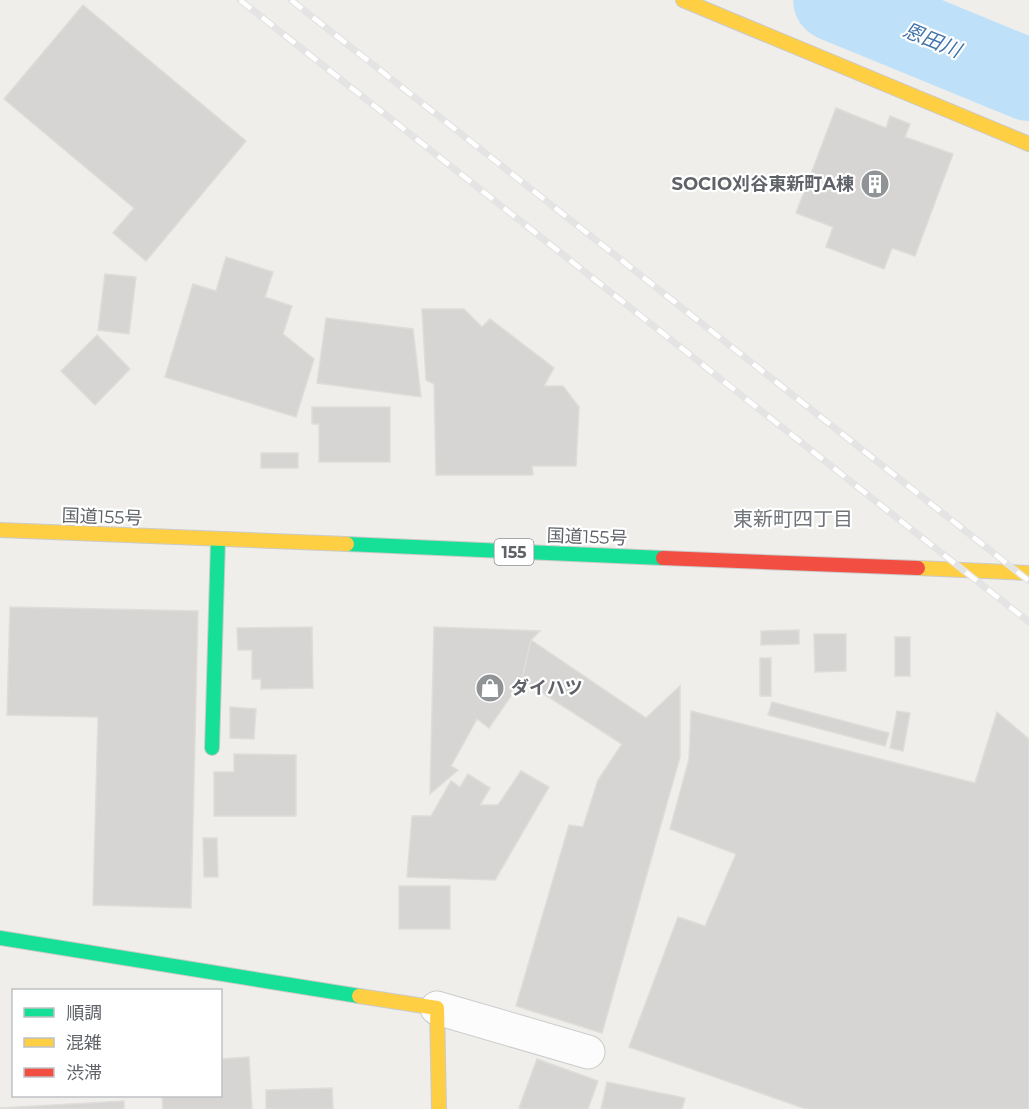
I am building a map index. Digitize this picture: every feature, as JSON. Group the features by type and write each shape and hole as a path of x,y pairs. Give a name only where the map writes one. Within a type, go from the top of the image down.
{"main road":[{"path":"683,0 1029,144"},
{"name":"国道155号","path":"0,530 1029,573"},
{"path":"212,747 218,540"},
{"path":"0,938 437,1008 439,1109"}],"street":[{"path":"437,1008 588,1052"}],"building":[{"path":"83,5 246,141 146,261 113,233 134,208 4,99"},
{"name":"SOCIO刈谷東新町A棟","path":"836,108 886,128 890,116 910,124 905,137 953,154 915,256 892,248 884,269 826,247 833,227 796,213"},
{"path":"226,257 273,272 265,297 292,306 283,334 314,359 296,417 165,377 193,284 216,291"},
{"path":"105,274 136,277 129,334 98,330"},
{"path":"422,309 464,309 482,327 490,319 554,368 544,386 563,386 579,407 576,466 532,466 533,475 436,475 434,384 426,380"},
{"path":"326,318 413,329 421,397 317,383"},
{"path":"97,335 130,369 95,405 61,371"},
{"path":"312,407 390,407 390,462 319,462 319,424 312,424"},
{"path":"261,453 298,453 298,468 261,468"},
{"path":"10,607 198,611 191,908 93,905 98,717 7,715"},
{"path":"312,627 313,688 261,689 261,679 252,679 252,650 238,650 237,628"},
{"path":"434,627 540,631 531,640 522,680 489,728 477,719 451,766 458,770 430,794"},
{"path":"799,630 799,644 761,645 761,631"},
{"path":"814,634 846,634 846,671 815,672"},
{"path":"895,637 910,637 910,676 895,676"},
{"path":"531,640 646,718 680,686 680,757 602,1033 516,1006 569,825 583,827 598,780 622,744 522,680"},
{"path":"760,658 771,658 771,696 760,696"},
{"path":"772,702 889,733 885,746 768,715"},
{"path":"230,707 256,709 254,739 230,738"},
{"path":"691,711 975,783 997,712 1029,739 1029,1109 806,1109 629,1047 678,917 705,926 736,854 670,829 689,759"},
{"path":"897,711 910,713 903,751 890,748"},
{"path":"234,754 296,755 296,816 214,816 214,772 234,772"},
{"path":"521,771 549,787 495,880 407,877 412,816 431,816 451,781 460,787 468,774 490,788 480,805 498,805"},
{"path":"203,838 217,838 218,877 204,877"},
{"path":"399,886 450,886 450,929 399,929"},
{"path":"249,1057 252,1109 163,1109 162,1097 222,1097 222,1059"},
{"path":"537,1059 598,1081 588,1109 519,1108"},
{"path":"607,1082 685,1098 682,1109 601,1109"},
{"path":"332,1088 333,1109 266,1109 266,1090"},
{"path":"124,1101 124,1109 0,1109 0,1108"}],"waterway":[{"name":"恩田川","path":"834,0 1029,80"}],"railway":[{"path":"240,0 1029,622"},
{"path":"291,0 1029,581"}],"traffic: fast":[{"path":"212,748 218,540"},
{"path":"347,544 663,558"},
{"path":"0,938 359,996"}],"traffic: slow":[{"path":"683,0 1029,144"},
{"path":"0,530 347,544"},
{"path":"918,568 1029,573"},
{"path":"359,996 437,1008 439,1109"}],"traffic: jam":[{"path":"663,558 918,568"}],"place":[{"name":"SOCIO刈谷東新町A棟","path":"875,184"},
{"name":"ダイハツ","path":"490,688"}],"district":[{"name":"東新町四丁目","path":"793,519"}]}
